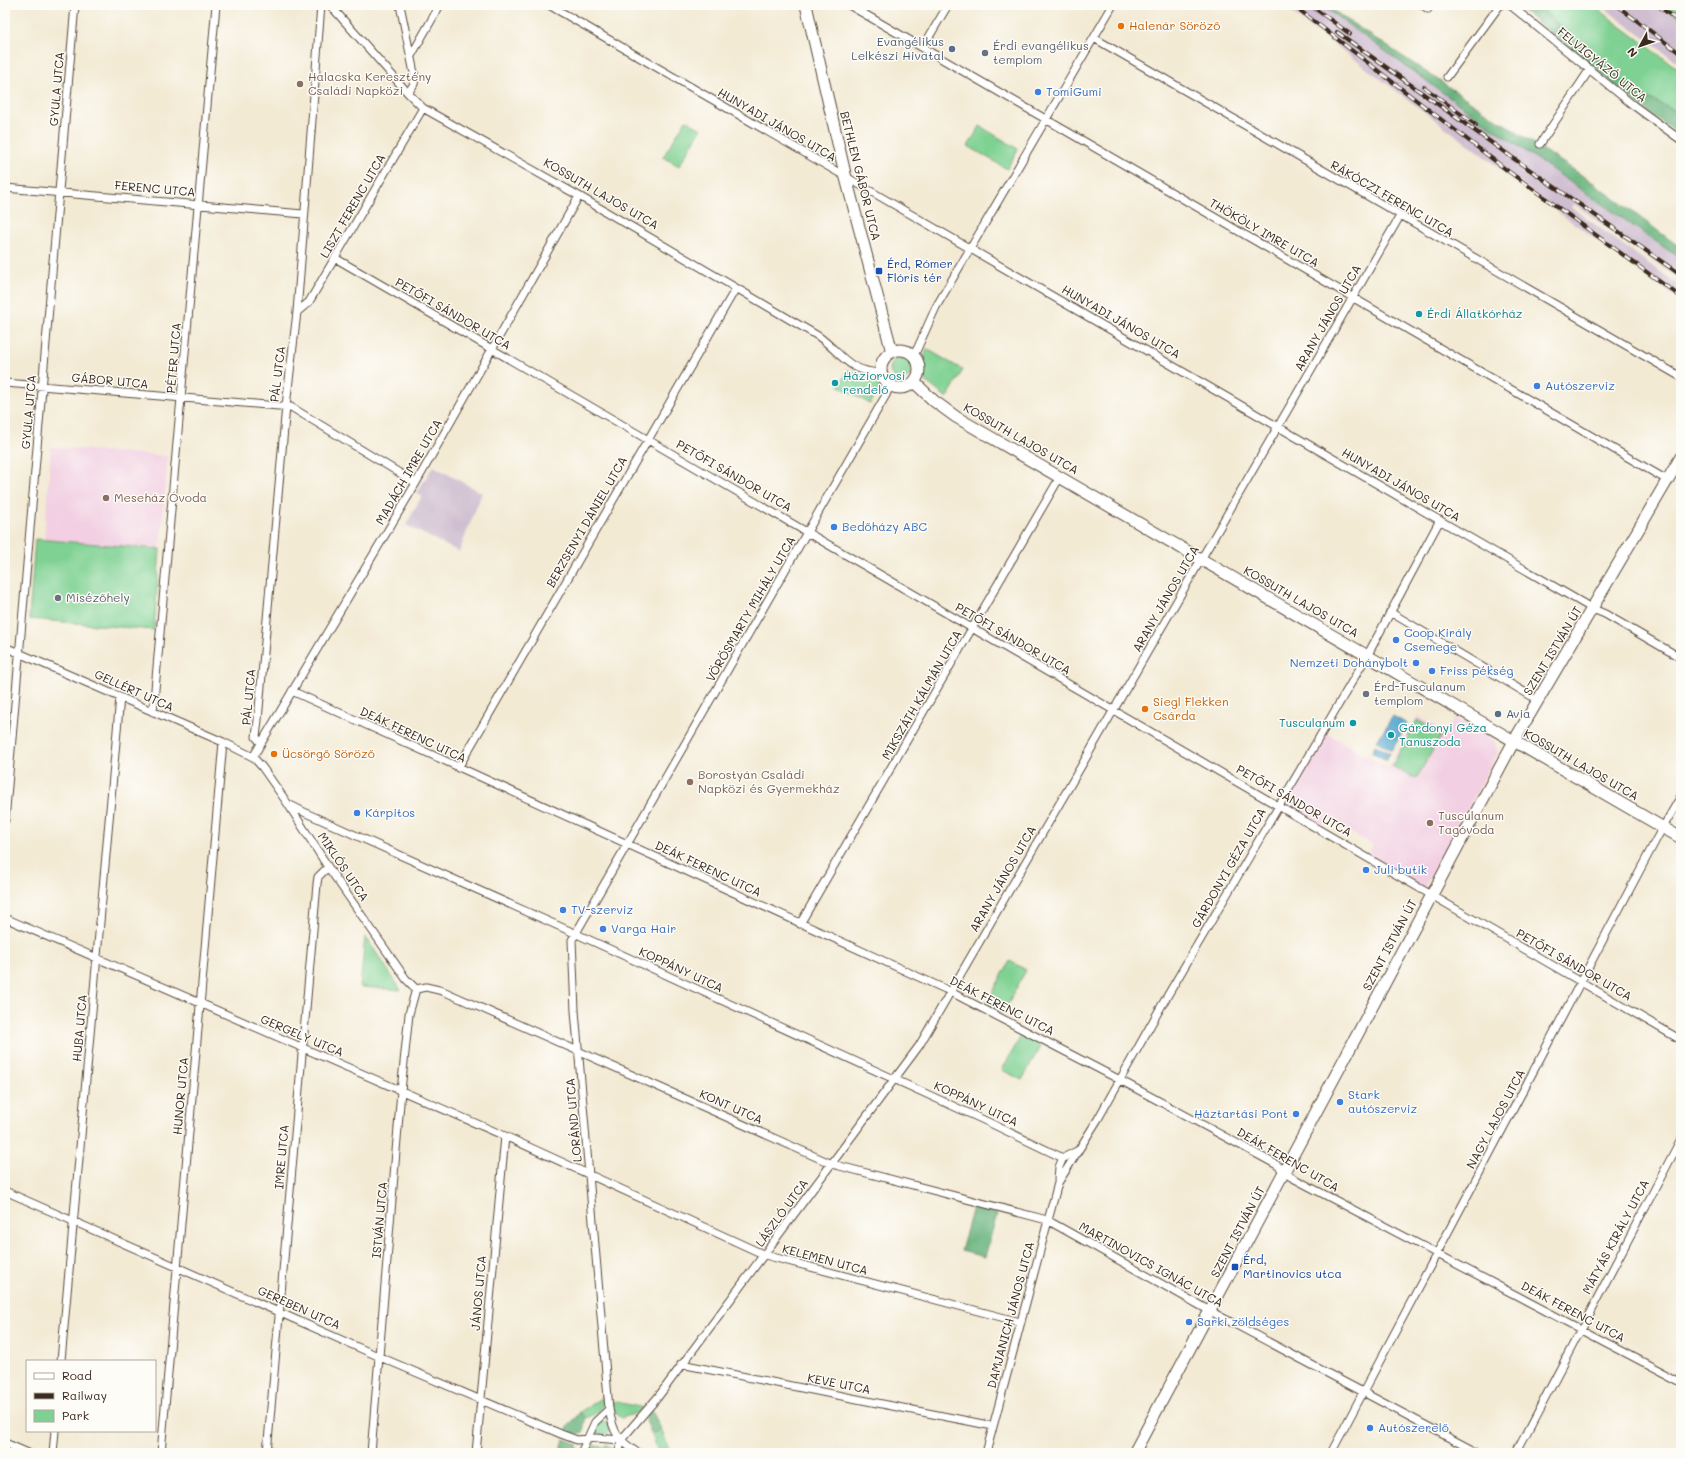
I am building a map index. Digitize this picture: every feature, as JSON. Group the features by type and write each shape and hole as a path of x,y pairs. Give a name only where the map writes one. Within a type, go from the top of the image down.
{"street":[{"name":"GYULA UTCA","path":"5,820 75,5"},
{"name":"PÉTER UTCA","path":"153,712 216,5"},
{"name":"PÁL UTCA","path":"262,743 256,737 286,406 297,312 303,214 321,5"},
{"name":"KOSSUTH LAJOS UTCA","path":"330,5 423,108 579,196 818,336 832,346 848,364 863,370 881,373"},
{"path":"400,5 415,78 414,84 408,93"},
{"path":"411,56 440,5"},
{"name":"HUNYADI JÁNOS UTCA","path":"549,5 846,178 971,247 1593,609 1605,614 1681,658"},
{"name":"BETHLEN GÁBOR UTCA","path":"806,5 846,178 892,352"},
{"name":"THÖKÖLY IMRE UTCA","path":"849,5 1667,480"},
{"path":"923,47 948,5"},
{"path":"914,356 936,307 1113,5"},
{"path":"1447,77 1500,5"},
{"name":"FELVIGYÁZÓ UTCA","path":"1510,5 1633,105 1681,140"},
{"name":"RÁKÓCZI FERENC UTCA","path":"1094,38 1681,377"},
{"path":"1540,144 1590,69"},
{"name":"LISZT FERENC UTCA","path":"297,312 309,302 423,108"},
{"name":"FERENC UTCA","path":"5,188 303,214"},
{"name":"MADÁCH IMRE UTCA","path":"253,757 416,483 579,196"},
{"name":"ARANY JÁNOS UTCA","path":"951,992 1400,216"},
{"name":"PETŐFI SÁNDOR UTCA","path":"335,258 1279,805 1681,1040"},
{"name":"BERZSENYI DÁNIEL UTCA","path":"458,768 736,288"},
{"path":"904,350 914,356 917,361 919,372 914,382 903,388 890,385 883,378 881,373 883,360 892,352 904,350"},
{"name":"KOSSUTH LAJOS UTCA","path":"914,382 934,401 956,417 1681,838"},
{"name":"GÁBOR UTCA","path":"5,383 296,408 416,483"},
{"name":"VÖRÖSMARTY MIHÁLY UTCA","path":"628,843 886,396 890,385"},
{"name":"SZENT ISTVÁN ÚT","path":"1134,1453 1514,741 1681,457"},
{"name":"MIKSZÁTH KÁLMÁN UTCA","path":"800,924 973,629 1060,477"},
{"name":"GÁRDONYI GÉZA UTCA","path":"1120,1080 1367,656 1440,520"},
{"path":"1390,612 1531,696"},
{"name":"GELLÉRT UTCA","path":"5,647 223,742 253,757"},
{"name":"DEÁK FERENC UTCA","path":"292,691 458,768 628,843 800,924 951,992 1120,1080 1285,1171 1291,1177 1581,1328 1681,1382"},
{"name":"HUBA UTCA","path":"61,1360 120,697"},
{"name":"HUNOR UTCA","path":"161,1453 223,742"},
{"name":"MIKLÓS UTCA","path":"253,757 262,767 288,804 328,867 406,979 416,989"},
{"name":"NAGY LAJOS UTCA","path":"1331,1453 1663,827 1681,796"},
{"name":"KOPPÁNY UTCA","path":"288,804 335,827 574,933 988,1122 1063,1158"},
{"name":"LORÁND UTCA","path":"621,1440 612,1424 609,1409 580,1051 575,1011 571,943 574,933 628,843"},
{"name":"IMRE UTCA","path":"267,1453 317,884 318,877 328,867"},
{"name":"GERGELY UTCA","path":"5,918 505,1136 589,1175"},
{"name":"KONT UTCA","path":"416,989 426,987 443,991 832,1164 1047,1220"},
{"name":"ISTVÁN UTCA","path":"371,1453 401,1091 409,1014 416,989"},
{"name":"LÁSZLÓ UTCA","path":"621,1440 658,1397 681,1364 765,1255 893,1079 919,1046 951,992"},
{"name":"DAMJANICH JÁNOS UTCA","path":"1058,1183 1098,1119 1120,1080"},
{"name":"JÁNOS UTCA","path":"476,1453 505,1136"},
{"name":"MÁTYÁS KIRÁLY UTCA","path":"1516,1453 1681,1139"},
{"path":"1063,1158 1077,1151"},
{"name":"DAMJANICH JÁNOS UTCA","path":"986,1453 1058,1183 1059,1167 1063,1158"},
{"name":"KELEMEN UTCA","path":"589,1175 765,1255 1020,1322"},
{"name":"GEREBEN UTCA","path":"5,1190 380,1357 480,1398 561,1434 577,1440 596,1438 621,1440"},
{"name":"MARTINOVICS IGNÁC UTCA","path":"1047,1220 1210,1311 1478,1453"},
{"name":"KEVE UTCA","path":"681,1364 993,1426"},
{"path":"581,1453 595,1422 609,1409"},
{"path":"53,1453 55,1432"},
{"path":"619,1453 621,1440 638,1453"},
{"path":"5,1443 28,1453"}],"shaded area":[{"path":"1282,5 1321,5 1485,123 1681,259 1681,280 1574,204 1571,207 1681,287 1681,301 1565,217"},
{"path":"1600,5 1661,5 1681,18 1681,65"},
{"name":"Meseház Óvoda","path":"51,447 168,456 160,549 44,540"},
{"path":"433,466 482,493 459,552 406,525 422,496 417,493"},
{"path":"1418,716 1446,733 1455,718 1494,740 1498,753 1423,890 1367,856 1373,845 1327,819 1320,829 1279,805 1323,731 1388,768"}],"green space":[{"path":"1321,5 1325,5 1595,184 1681,248 1681,259 1485,123"},
{"path":"1516,5 1536,5 1634,91 1681,115 1681,136 1635,102"},
{"path":"1536,5 1592,5 1681,71 1681,115 1634,91"},
{"path":"1661,5 1681,5 1681,18"},
{"path":"686,120 701,129 679,166 663,157"},
{"path":"980,126 1018,149 1007,169 968,146"},
{"path":"927,349 963,370 947,398 925,381 924,358"},
{"path":"901,358 909,361 912,369 909,377 901,380 893,377 890,369 893,361"},
{"path":"848,370 880,385 880,388 870,404 839,386"},
{"path":"35,539 160,549 154,630 29,619"},
{"path":"1417,720 1442,734 1416,779 1392,766"},
{"path":"365,936 401,990 360,987"},
{"path":"1010,961 1026,970 1003,1013 986,1004"},
{"path":"1022,1034 1041,1045 1022,1080 1002,1070"},
{"path":"973,1207 997,1214 985,1257 961,1251"},
{"path":"604,1396 603,1405 597,1413 586,1418 580,1412"},
{"path":"612,1401 644,1408 634,1414 621,1418 614,1411"},
{"path":"651,1409 661,1429 654,1433 646,1420 646,1415"},
{"path":"580,1412 586,1418 584,1432 582,1434 567,1432 568,1427"},
{"path":"603,1421 608,1423 610,1428 608,1433 603,1435 598,1433 596,1428 598,1423"},
{"path":"649,1428 654,1433 661,1429 670,1453 659,1453"},
{"path":"564,1439 577,1444 577,1453 560,1453"},
{"path":"593,1442 594,1446 606,1447 606,1444 612,1448 613,1453 584,1453 589,1443"}],"water":[{"path":"1393,716 1407,724 1392,750 1377,741"},
{"path":"1375,745 1390,753 1386,760 1372,752"}],"railway":[{"path":"1293,5 1508,171 1681,297"},
{"path":"1310,5 1350,34"},
{"path":"1616,5 1681,54"},
{"path":"1657,5 1681,23"},
{"path":"1337,32 1510,156 1681,275"},
{"path":"1424,87 1476,125"}],"place":[{"name":"Halenár Söröző","path":"1121,26"},
{"name":"Evangélikus Lelkészi Hivatal","path":"952,49"},
{"name":"Érdi evangélikus templom","path":"985,53"},
{"name":"Halacska Keresztény Családi Napközi","path":"300,84"},
{"name":"TomiGumi","path":"1038,92"},
{"name":"Érd, Rómer Flóris tér","path":"879,271"},
{"name":"Érdi Állatkórház","path":"1419,314"},
{"name":"Háziorvosi rendelő","path":"835,383"},
{"name":"Autószerviz","path":"1537,386"},
{"name":"Meseház Óvoda","path":"106,498"},
{"name":"Bedőházy ABC","path":"834,527"},
{"name":"Misézőhely","path":"58,598"},
{"name":"Coop Király Csemege","path":"1396,640"},
{"name":"Nemzeti Dohánybolt","path":"1416,663"},
{"name":"Friss pékség","path":"1432,671"},
{"name":"Érd-Tusculanum templom","path":"1366,694"},
{"name":"Siegl Flekken Csárda","path":"1145,709"},
{"name":"Avia","path":"1498,714"},
{"name":"Tusculanum","path":"1353,723"},
{"name":"Gárdonyi Géza Tanuszoda","path":"1391,735"},
{"name":"Ücsörgő Söröző","path":"274,754"},
{"name":"Borostyán Családi Napközi és Gyermekház","path":"690,782"},
{"name":"Kárpitos","path":"357,813"},
{"name":"Tusculanum Tagóvoda","path":"1430,823"},
{"name":"Juli butik","path":"1366,870"},
{"name":"TV-szerviz","path":"563,910"},
{"name":"Varga Hair","path":"603,929"},
{"name":"Stark autószerviz","path":"1340,1102"},
{"name":"Háztartási Pont","path":"1296,1114"},
{"name":"Érd, Martinovics utca","path":"1235,1267"},
{"name":"Sarki zöldséges","path":"1189,1322"},
{"name":"Autószerelő","path":"1370,1428"}]}
